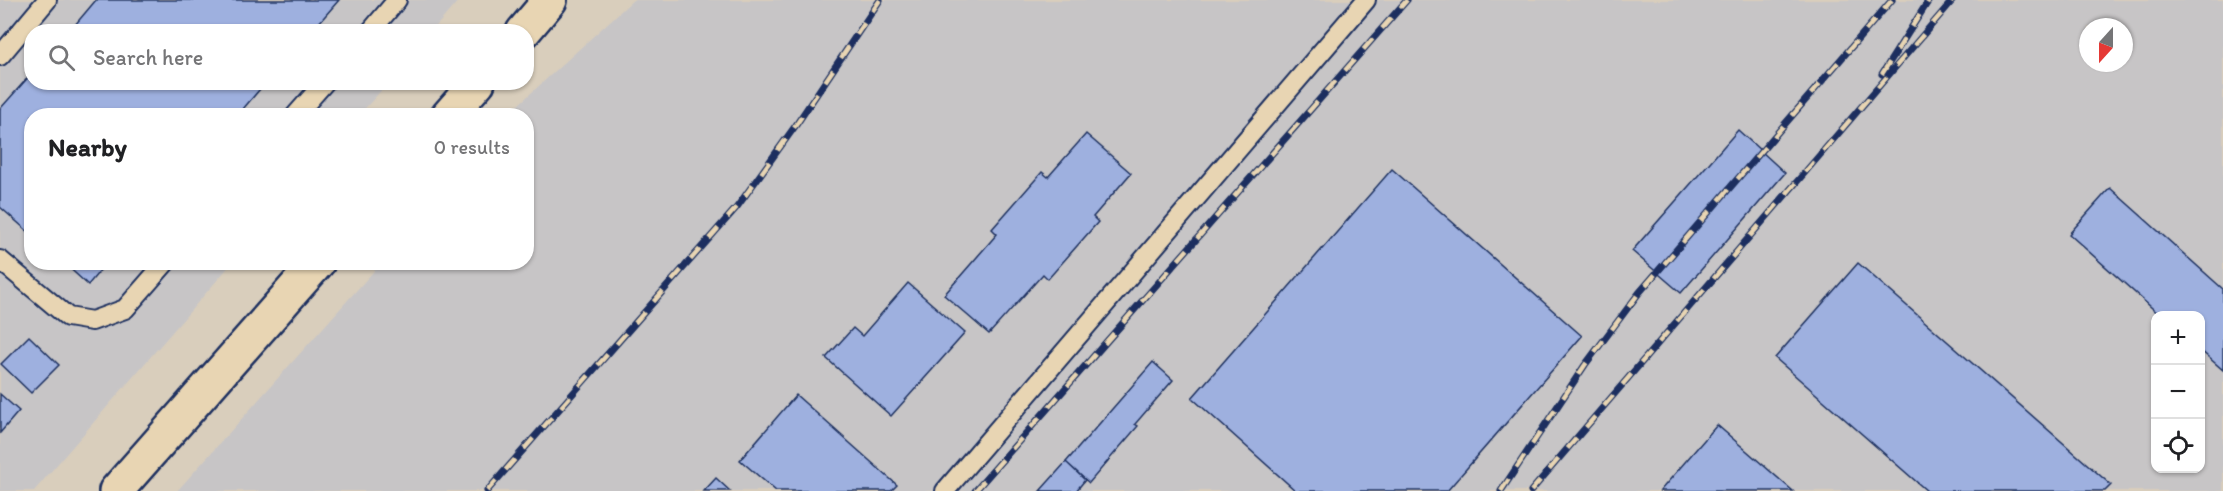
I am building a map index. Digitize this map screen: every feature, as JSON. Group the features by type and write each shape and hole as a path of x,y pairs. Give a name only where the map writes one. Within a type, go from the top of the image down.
{"main road":[{"path":"530,24 550,0"},
{"path":"455,108 470,90"},
{"path":"116,491 311,270"}],"lane":[{"path":"27,24 47,0"},
{"path":"377,24 398,0"},
{"path":"945,491 1366,0"},
{"path":"0,56 24,27"},
{"path":"303,108 318,90"},
{"path":"0,260 68,317 92,321 125,309 159,270"}],"shaded area":[{"path":"0,0 459,0 438,24 24,24 24,90 382,90 365,108 24,108 24,270 226,270 34,491 0,491"},
{"path":"633,0 2223,0 2223,491 177,491 375,270 534,270 534,108 515,108"}],"building":[{"path":"96,0 339,0 318,24 76,24"},
{"path":"24,82 24,90 259,90 244,108 24,108 24,228 0,207 0,109"},
{"path":"1738,130 1785,173 1681,293 1632,251"},
{"path":"1086,134 1131,173 1093,217 1098,222 1048,279 1043,274 989,334 944,295 997,234 992,229 1042,172 1048,177"},
{"path":"1392,169 1582,336 1447,491 1296,491 1192,398"},
{"path":"2110,188 2223,289 2223,370 2205,354 2205,311 2155,311 2069,234"},
{"path":"1858,263 2111,485 2105,491 1927,491 1775,358"},
{"path":"72,270 100,270 88,285"},
{"path":"908,283 965,333 891,416 826,358 853,328 862,336"},
{"path":"29,336 59,365 31,393 1,364"},
{"path":"1153,362 1173,380 1135,424 1138,426 1089,483 1066,462"},
{"path":"0,394 19,411 0,433"},
{"path":"796,395 897,485 891,491 776,491 740,460"},
{"path":"1717,425 1793,491 1660,491"},
{"path":"1066,462 1085,480 1076,491 1040,491"},
{"path":"716,478 730,491 704,491"}],"railway":[{"path":"487,491 737,207 796,125 880,0"},
{"path":"975,491 1407,0"},
{"path":"1501,491 1585,365 1639,293 1892,0"},
{"path":"1882,74 1929,0"},
{"path":"1531,491 1953,0"}]}
